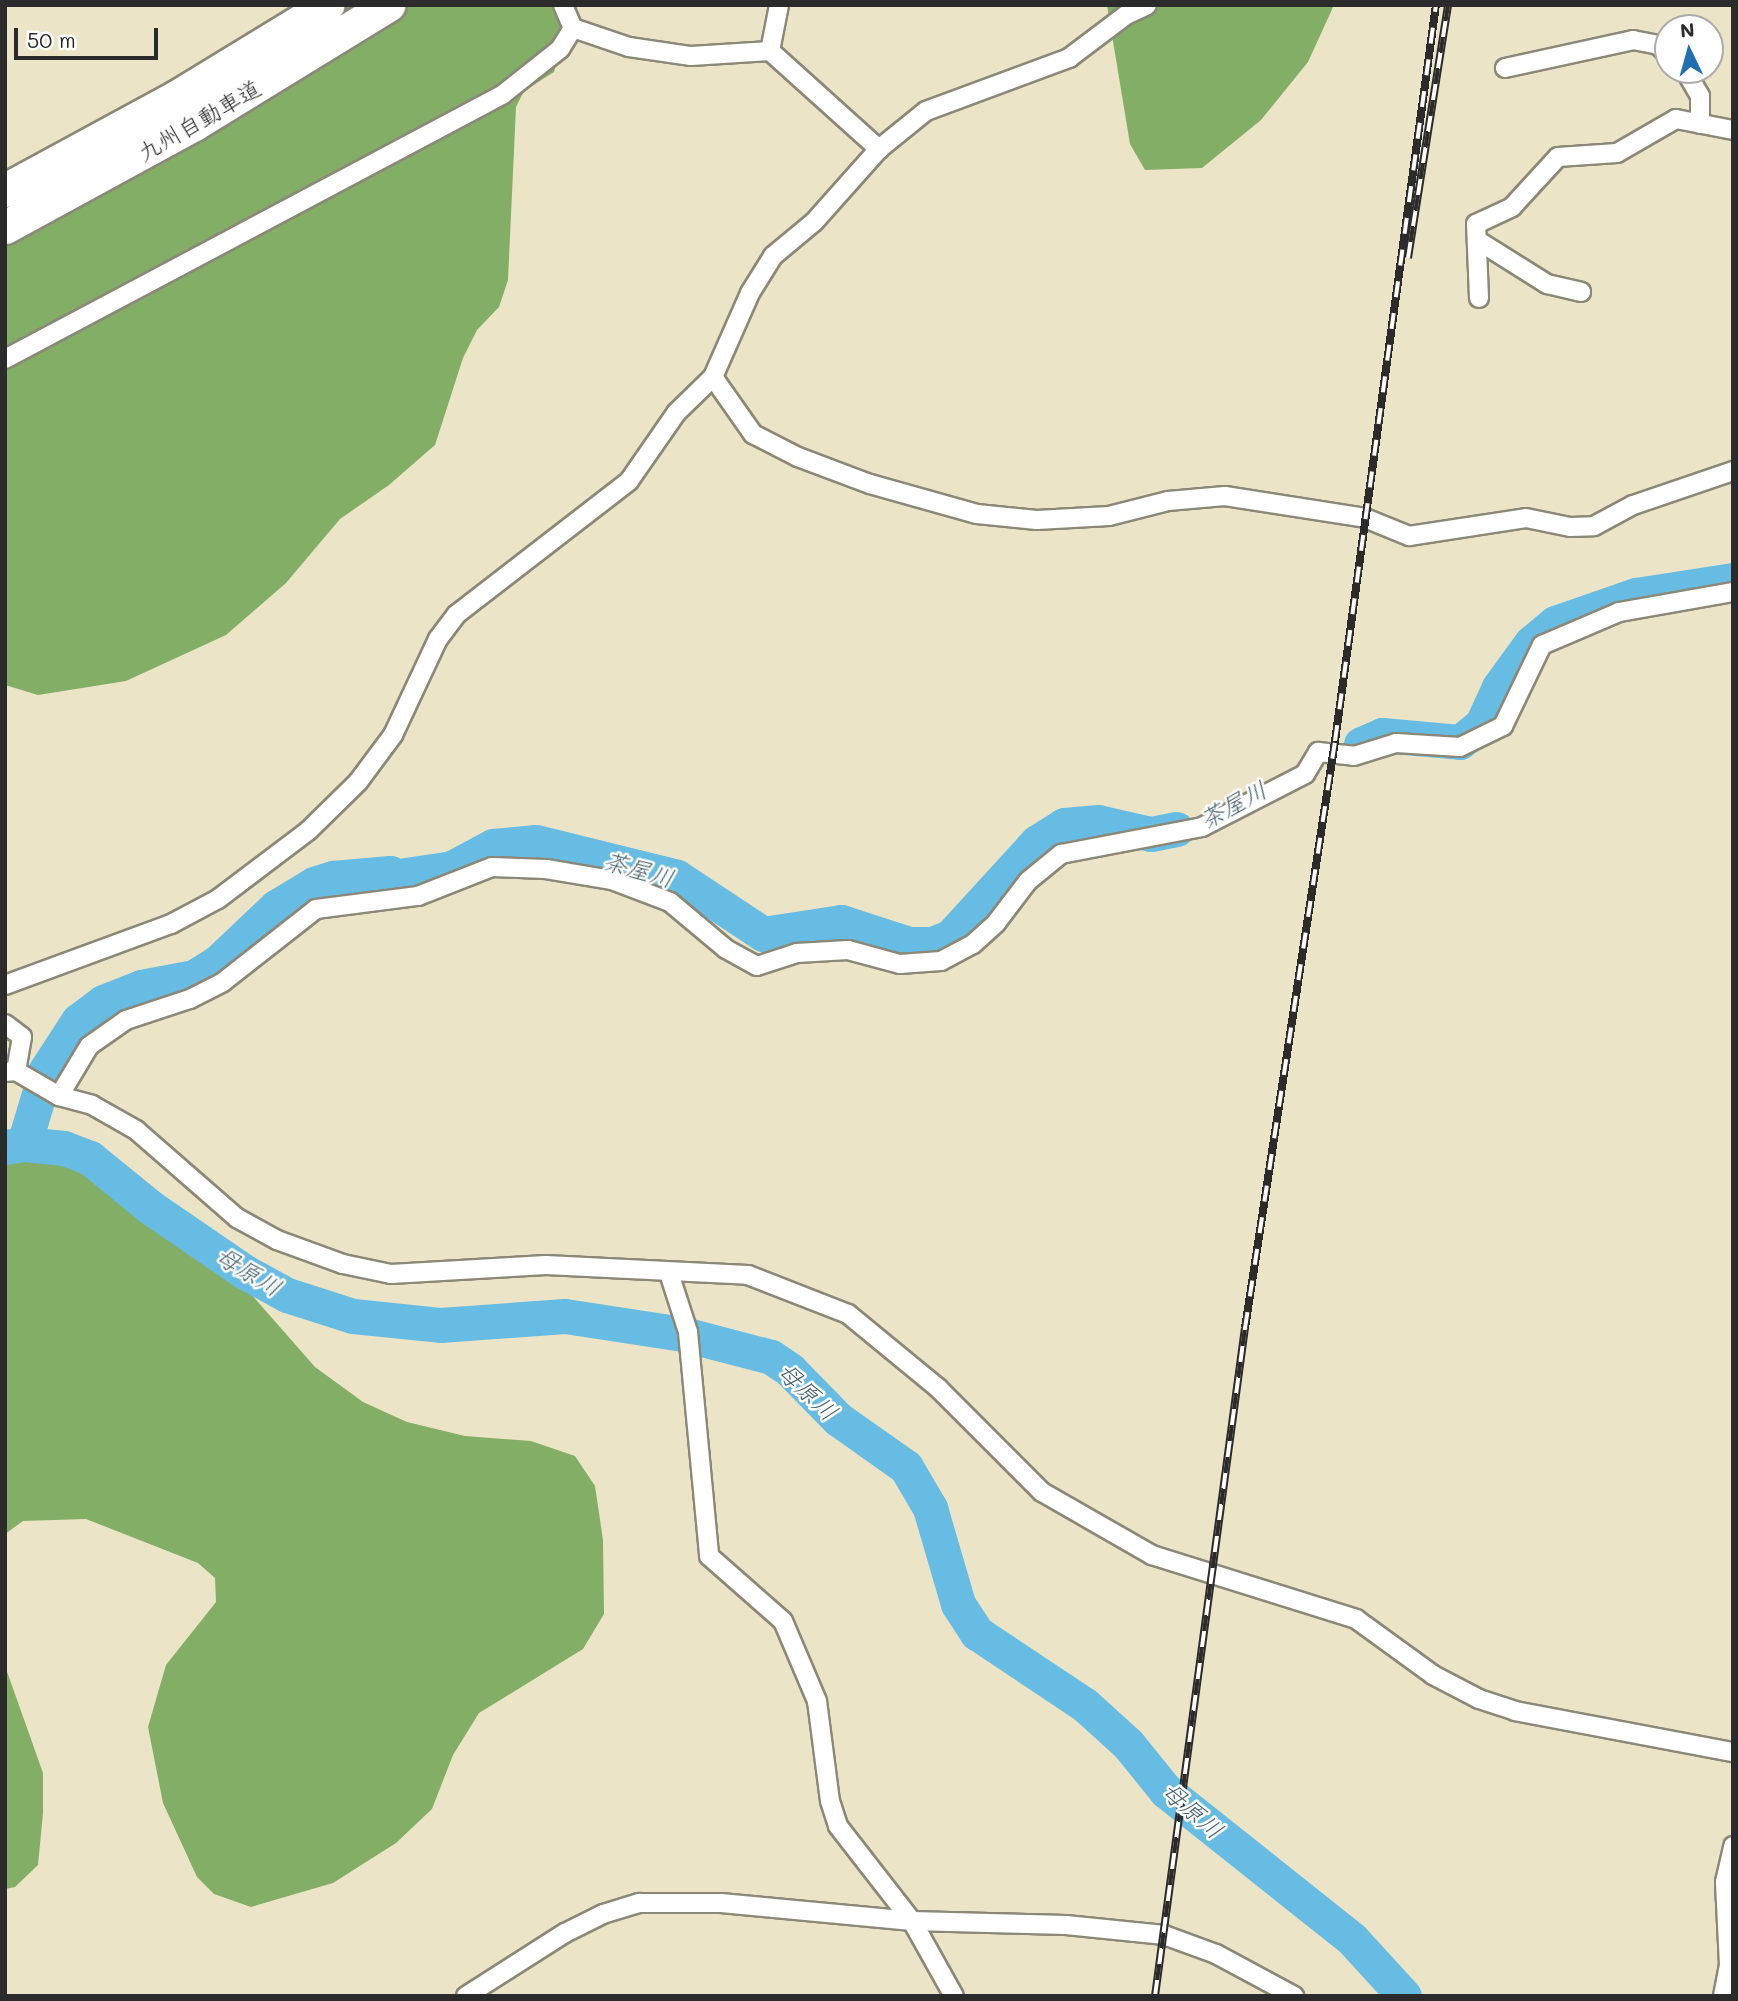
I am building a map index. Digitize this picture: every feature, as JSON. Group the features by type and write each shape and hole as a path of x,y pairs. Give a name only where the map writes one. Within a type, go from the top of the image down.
{"highway":[{"name":"九州自動車道","path":"5,190 178,96 327,5"},
{"name":"九州自動車道","path":"5,227 194,124 388,5"}],"street":[{"path":"563,5 573,29 629,47 691,56 770,51 879,149"},
{"path":"770,51 779,5"},
{"path":"5,985 170,924 218,899 309,831 358,782 393,735 438,639 457,614 629,481 676,413 713,377 750,293 773,256 814,222 879,149 926,111 1069,58 1126,15 1147,5"},
{"path":"5,359 502,95 560,49 573,29"},
{"path":"1505,68 1633,40 1654,44"},
{"path":"1693,84 1700,96 1700,124"},
{"path":"1479,298 1476,224 1512,207 1558,157 1617,153 1676,119 1733,130"},
{"path":"1477,240 1547,284 1581,292"},
{"path":"713,377 753,434 798,457 870,484 977,514 1037,520 1109,516 1168,501 1225,496 1286,502 1365,518 1409,536 1526,518 1570,527 1594,526 1633,505 1733,471"},
{"path":"59,1096 89,1046 126,1020 190,999 223,982 316,909 418,896 492,867 612,880 670,902 726,950 757,965 797,953 848,950 900,964 941,961 973,944 996,923 1027,881 1060,854 1202,827 1305,774 1318,752 1354,756 1396,743 1460,747 1503,726 1542,645 1619,612 1733,592"},
{"path":"5,1024 22,1037 11,1071 59,1096 92,1105 136,1129 237,1218 277,1240 343,1264 391,1274 546,1265 748,1276 848,1314 938,1388 1042,1492 1152,1555 1356,1619 1433,1675 1479,1699 1515,1711 1733,1752"},
{"path":"669,1273 688,1332 709,1556 783,1621 817,1701 830,1801 838,1826 912,1921 954,1996"},
{"path":"1723,1996 1729,1965 1725,1882 1733,1846"},
{"path":"466,1996 565,1933 603,1914 639,1903 721,1903 912,1921 1066,1924 1164,1936 1216,1954 1294,1996"}],"green space":[{"path":"310,5 560,5 564,36 554,72 524,91 516,107 508,280 499,307 477,330 463,358 435,445 389,485 340,519 286,583 226,635 126,681 38,695 5,685 5,233"},
{"path":"1107,5 1334,5 1308,62 1261,120 1202,168 1145,170 1130,144"},
{"path":"40,1154 102,1170 207,1244 315,1367 363,1402 407,1422 465,1436 531,1441 575,1456 595,1486 603,1540 604,1614 583,1649 479,1713 453,1755 432,1809 396,1843 333,1883 251,1907 214,1894 197,1877 163,1803 148,1727 166,1665 216,1602 215,1578 198,1563 86,1519 23,1521 5,1534 5,1161"},
{"path":"5,1666 43,1773 43,1813 38,1865 15,1887 5,1889"}],"waterway":[{"name":"茶屋川","path":"1361,744 1382,735 1460,742 1482,724 1499,687 1531,643 1555,623 1636,595 1733,580"},
{"name":"茶屋川","path":"24,1144 46,1070 78,1021 103,1002 141,987 194,977 218,962 276,907 314,884 333,878 390,873 392,877 452,868 493,846 536,842 677,877 763,934 841,922 909,944 932,944 950,937 1037,842 1064,825 1098,822 1151,834 1177,829"},
{"name":"母原川","path":"5,1147 24,1144 64,1148 90,1158 150,1207 245,1272 287,1295 353,1316 440,1325 565,1316 683,1334 771,1357 790,1370 838,1419 906,1467 930,1508 958,1604 977,1633 1085,1705 1128,1744 1166,1791 1352,1939 1404,1996"}],"railway":[{"path":"1155,1996 1245,1328 1335,741 1436,5"},
{"path":"1408,258 1448,5"}]}
